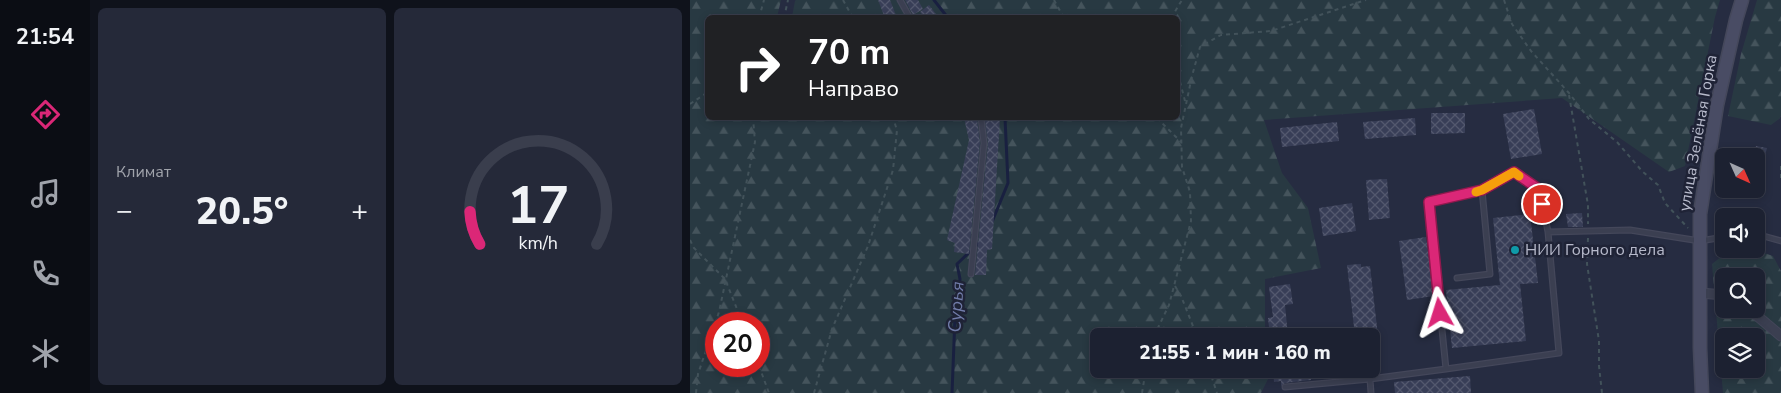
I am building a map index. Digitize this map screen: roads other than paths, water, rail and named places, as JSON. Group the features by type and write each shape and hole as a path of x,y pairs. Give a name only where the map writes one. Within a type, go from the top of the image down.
{"street":[{"name":"улица Зелёная Горка","path":"1702,393 1700,214 1717,105 1742,0"},
{"path":"1700,294 1715,295"},
{"path":"1760,318 1781,336"}],"lane":[{"path":"900,0 908,15"},
{"path":"971,274 984,143 981,120"},
{"path":"1285,387 1370,379 1446,369 1559,353 1548,232 1540,190 1514,172 1482,190 1429,202 1446,369"},
{"path":"1457,278 1490,274 1482,190"},
{"path":"1548,232 1630,230 1700,241 1715,239"},
{"path":"1765,237 1781,241"},
{"path":"1370,379 1371,393"}],"waterway":[{"name":"Сурья","path":"934,0 946,15"},
{"name":"Сурья","path":"992,222 1008,183 1005,120"},
{"name":"Сурья","path":"952,393 955,317 960,279 957,264 980,242"}],"place":[{"name":"НИИ Горного дела","path":"1515,250"}]}
